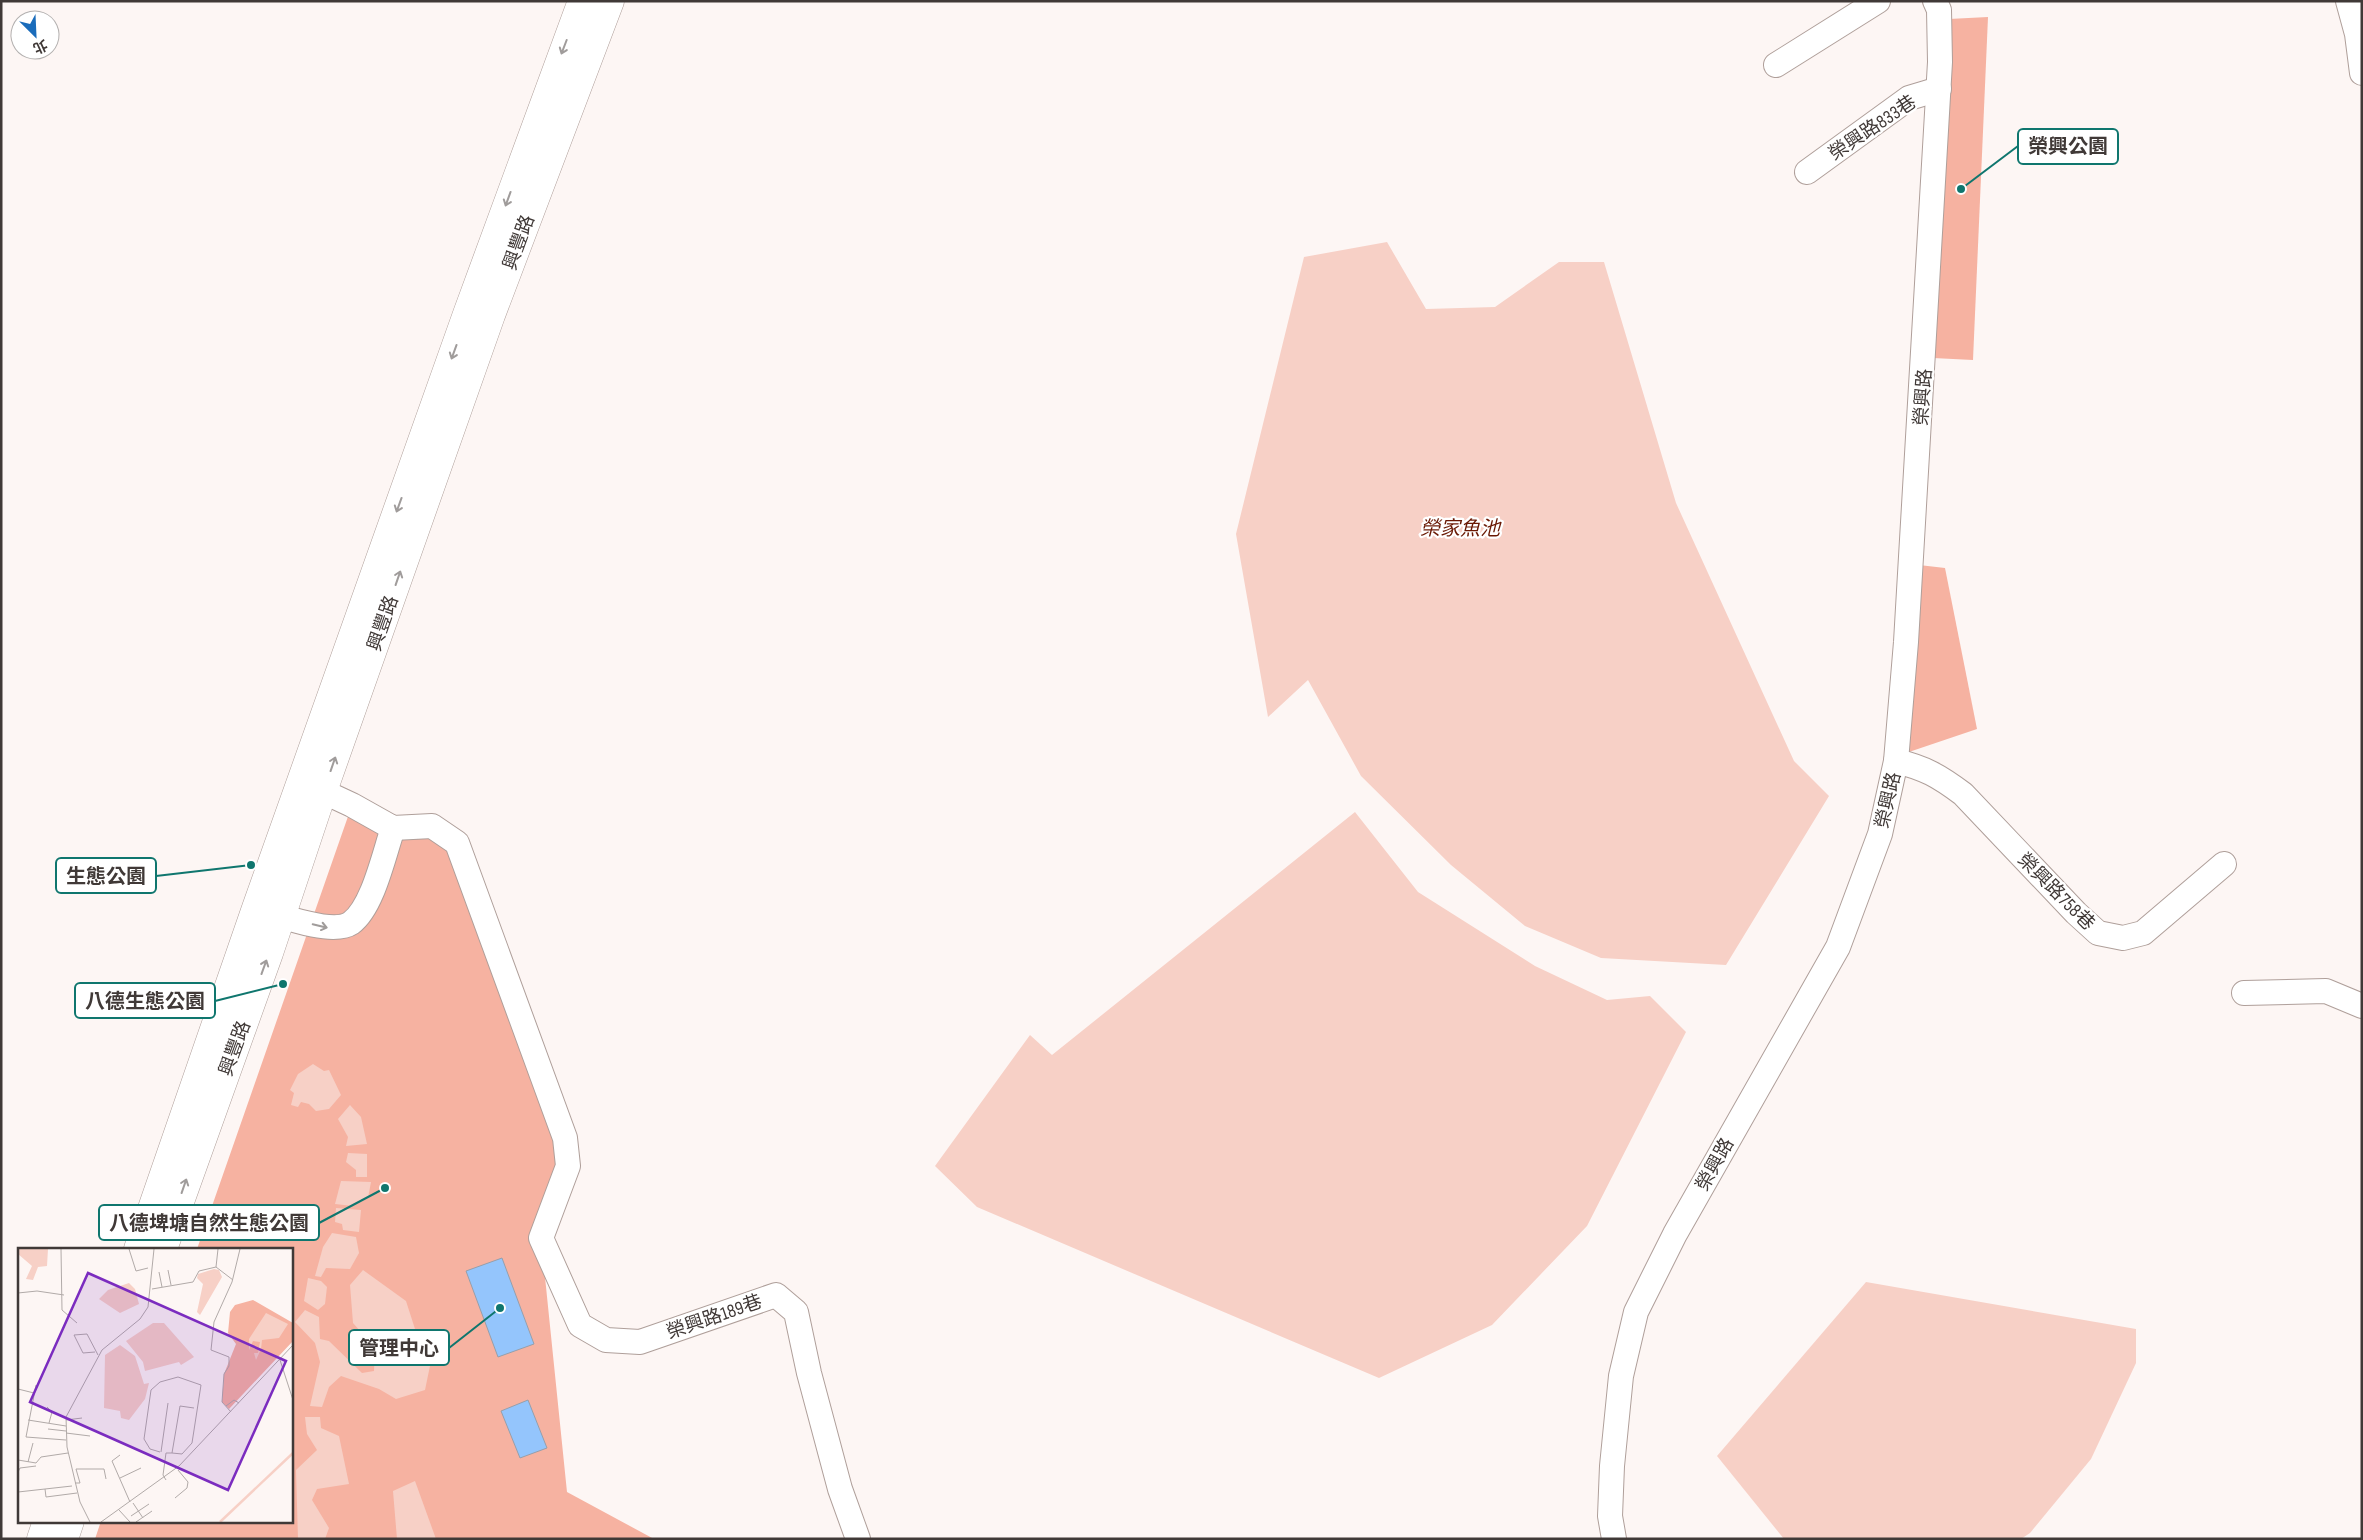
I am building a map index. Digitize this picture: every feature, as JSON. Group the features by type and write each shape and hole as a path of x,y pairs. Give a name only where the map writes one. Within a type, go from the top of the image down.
{"main road":[{"name":"興豐路","path":"163,1248 281,916 312,786 514,185 582,1"},
{"name":"興豐路","path":"138,1248 256,908 312,786 610,1"},
{"path":"41,1539 47,1522"},
{"path":"64,1539 70,1522"}],"street":[{"path":"1776,65 1878,1"},
{"name":"榮興路","path":"1614,1539 1610,1516 1612,1466 1621,1376 1636,1312 1675,1234 1838,947 1880,834 1896,761 1907,632 1939,89 1939,10 1936,1"},
{"path":"2348,1 2356,34 2362,73"},
{"name":"榮興路833巷","path":"1807,172 1909,98 1939,89"},
{"name":"榮興路758巷","path":"1896,761 1924,768 1942,777 1963,794 2076,913 2098,933 2123,938 2143,933 2224,864"},
{"path":"256,908 327,928 350,924 366,905 393,828 312,786"},
{"name":"榮興路189巷","path":"393,828 432,826 457,843 565,1138 568,1166 541,1238 580,1325 606,1340 640,1342 776,1295 796,1312 809,1373 838,1480 858,1539"},
{"path":"2244,993 2326,992 2362,1006"}],"shaded area":[{"path":"1988,17 1973,360 1933,358 1949,19"},
{"path":"1919,565 1945,568 1977,729 1903,754"},
{"path":"352,805 457,843 565,1138 541,1238 567,1492 654,1539 95,1539 101,1522 292,1522 292,1248 197,1248"}],"water":[{"name":"榮家魚池","path":"1387,242 1426,309 1495,307 1559,262 1604,262 1676,503 1794,761 1829,796 1726,965 1601,958 1525,926 1451,865 1361,776 1308,680 1268,717 1236,534 1304,257"},
{"path":"1355,812 1418,892 1535,966 1607,1000 1650,996 1686,1032 1587,1226 1492,1325 1379,1378 977,1207 935,1166 1030,1035 1052,1055"},
{"path":"313,1064 324,1071 329,1070 341,1095 329,1109 316,1111 309,1104 301,1102 298,1107 291,1105 294,1093 290,1090 298,1074"},
{"path":"350,1105 361,1117 367,1144 346,1146 348,1137 338,1119"},
{"path":"348,1153 367,1154 367,1177 356,1177 356,1170 346,1162"},
{"path":"341,1181 371,1182 368,1198 353,1206 335,1204"},
{"path":"336,1208 361,1210 359,1232 343,1230 342,1224 335,1222"},
{"path":"332,1233 356,1237 359,1253 350,1269 326,1268 321,1277 315,1276 323,1247"},
{"path":"363,1270 406,1301 415,1329 429,1349 431,1361 425,1390 396,1399 379,1389 341,1376 329,1387 322,1407 310,1406 320,1362 315,1343 295,1322 305,1310 319,1317 320,1339 329,1341 362,1373 374,1371 375,1348 353,1323 350,1285"},
{"path":"308,1278 321,1281 327,1287 325,1304 318,1310 304,1301"},
{"path":"1866,1282 2136,1329 2136,1363 2091,1459 2030,1533 2021,1539 1784,1539 1717,1456"},
{"path":"305,1417 320,1417 321,1428 339,1436 349,1484 317,1489 312,1500 329,1528 325,1539 298,1539 296,1470 317,1450 307,1434"},
{"path":"415,1481 436,1539 397,1539 393,1491"}],"building":[{"path":"502,1258 534,1344 498,1357 466,1271"},
{"path":"528,1400 547,1448 520,1458 501,1411"}],"place":[{"name":"榮興公園","path":"1961,189"},
{"name":"生態公園","path":"251,865"},
{"name":"八德生態公園","path":"283,984"},
{"name":"八德埤塘自然生態公園","path":"385,1188"},
{"name":"管理中心","path":"500,1308"}]}
